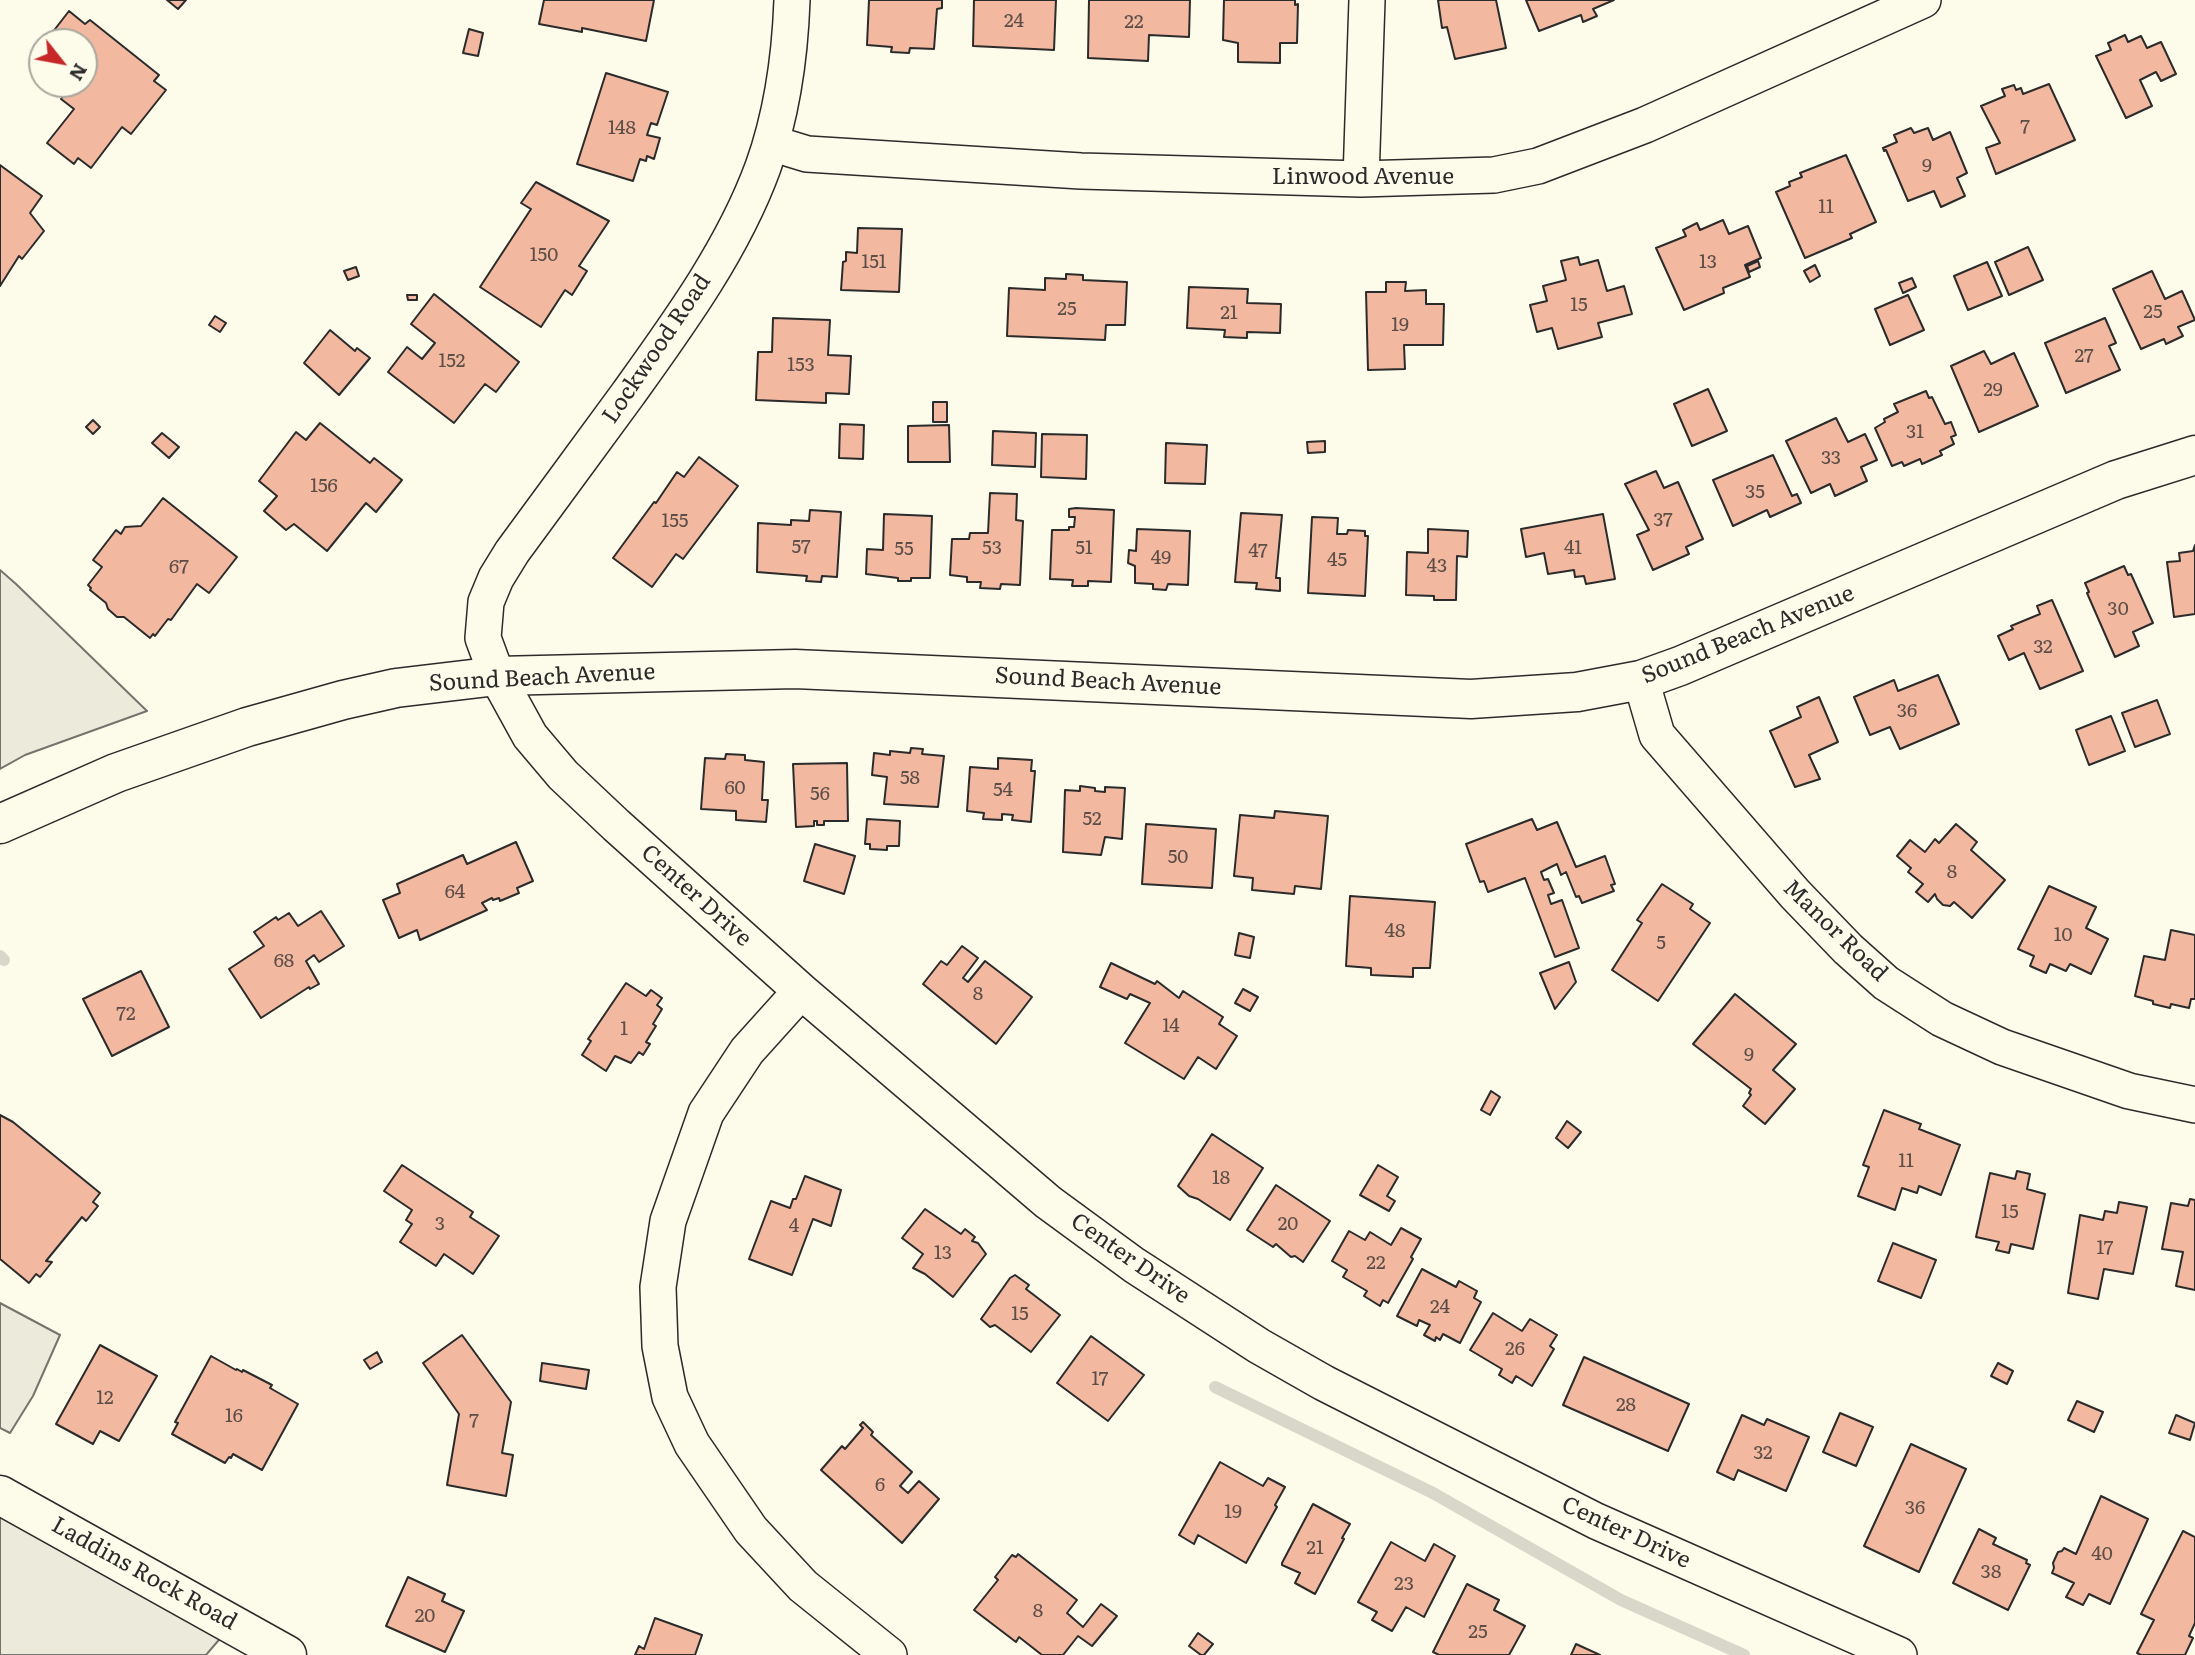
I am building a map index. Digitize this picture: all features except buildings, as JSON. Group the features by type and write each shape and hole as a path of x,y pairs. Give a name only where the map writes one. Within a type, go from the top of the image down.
{"street":[{"name":"Lockwood Road","path":"497,676 483,638 486,602 496,578 679,322 738,222 771,143 782,95 792,0"},
{"path":"1361,179 1367,0"},
{"name":"Linwood Avenue","path":"771,143 807,154 1081,171 1361,179 1494,175 1538,166 1645,125 1923,0"},
{"name":"Sound Beach Avenue","path":"0,824 116,773 247,727 396,688 497,676 795,668 1471,699 1577,692 1641,680 1680,666 2116,480 2195,455"},
{"name":"Center Drive","path":"497,676 530,736 563,775 801,990 1048,1202 1134,1265 1259,1346 1324,1383 1596,1521 1899,1655"},
{"name":"Manor Road","path":"1641,680 1657,735 1794,894 1886,983 1942,1019 2002,1047 2129,1091 2195,1105"},
{"path":"801,990 747,1051 706,1112 668,1221 658,1287 660,1346 670,1397 692,1444 751,1530 803,1586 888,1655"},
{"name":"Laddins Rock Road","path":"0,1495 287,1655"}],"shaded area":[{"path":"0,570 147,711 25,755 0,769"},
{"path":"0,1303 60,1335 33,1396 10,1433 0,1428"},
{"path":"0,1514 224,1634 206,1655 0,1655"}],"waterway":[{"path":"0,956 4,960"},
{"path":"1215,1387 1433,1493 1621,1600 1744,1655"}]}
